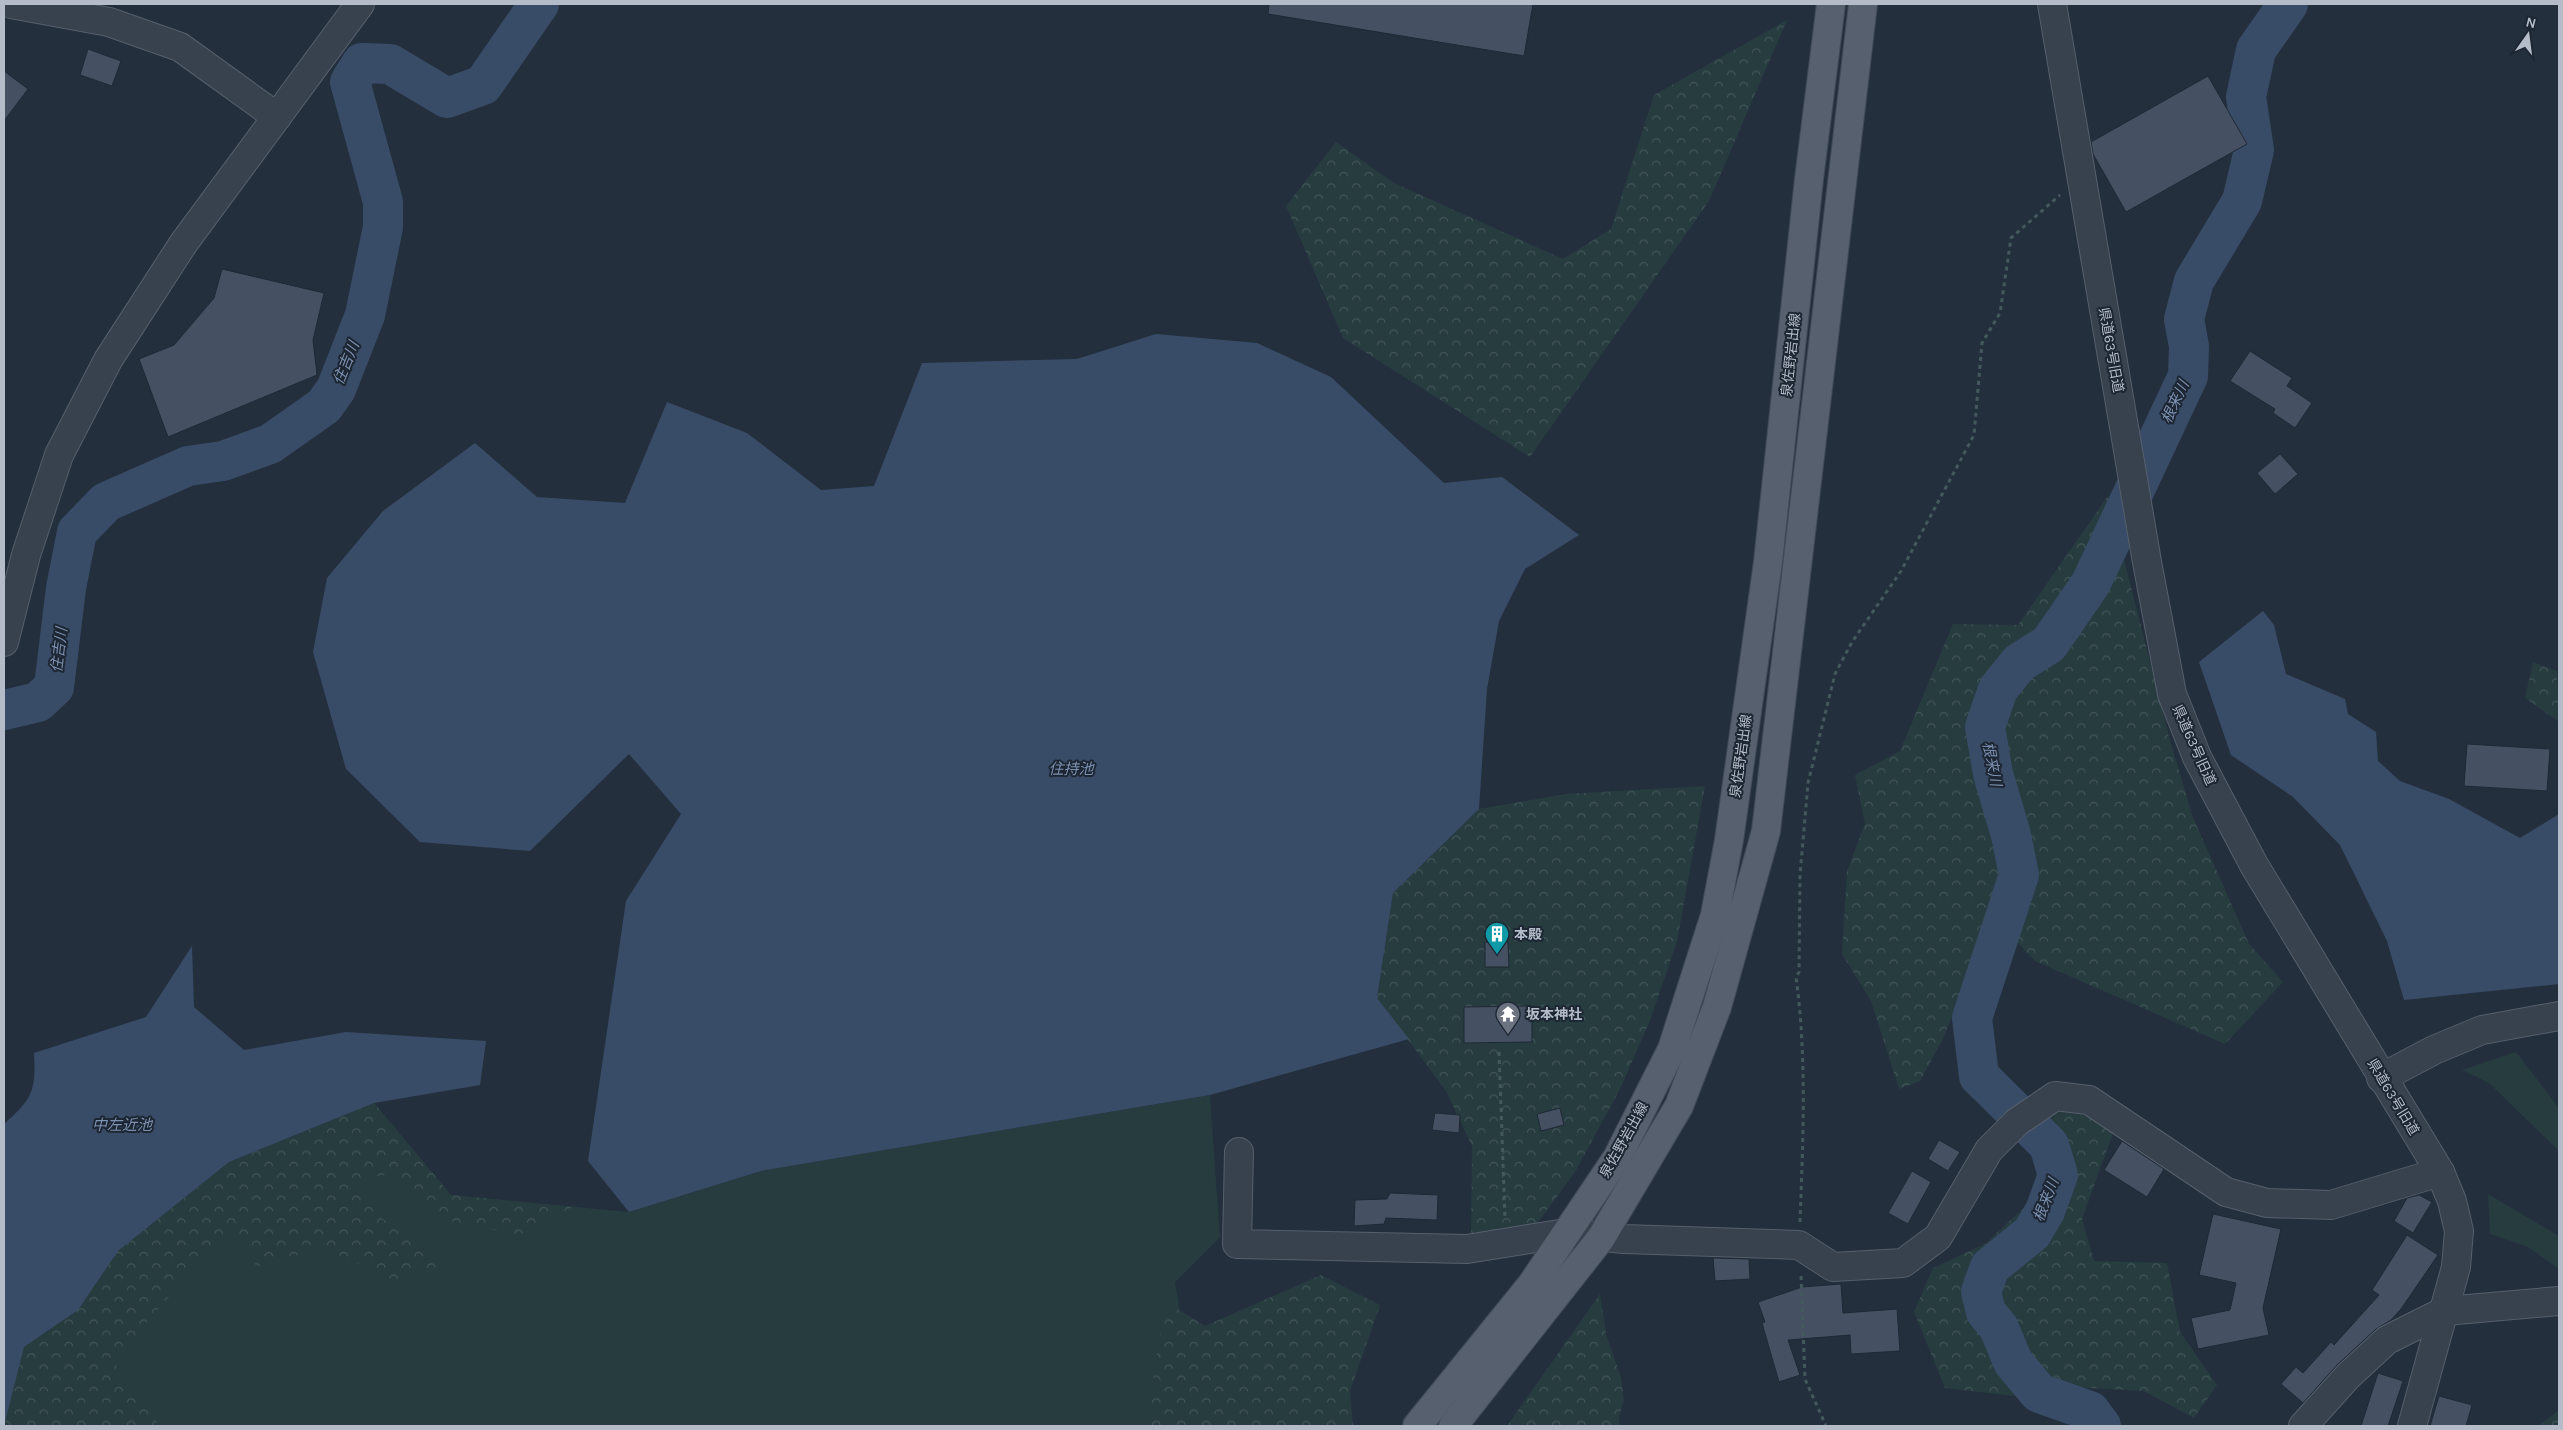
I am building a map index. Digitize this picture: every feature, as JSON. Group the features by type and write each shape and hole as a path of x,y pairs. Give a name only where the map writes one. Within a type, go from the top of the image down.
{"main road":[{"name":"泉佐野岩出線","path":"1417,1426 1532,1284 1617,1158 1672,1049 1715,915 1729,840 1768,562 1809,179 1831,4"},
{"name":"泉佐野岩出線","path":"1453,1426 1601,1238 1679,1106 1717,1007 1766,831 1863,4"}],"street":[{"path":"11,4 109,22 180,47 277,117"},
{"path":"4,642 26,555 59,454 104,369 183,244 360,4"},
{"name":"県道63号旧道","path":"2052,4 2147,562 2172,694 2197,757 2254,865 2381,1078 2440,1172 2452,1201 2459,1231 2456,1267 2412,1426"},
{"path":"2381,1078 2434,1050 2482,1030 2559,1016"},
{"path":"1239,1152 1237,1244 1467,1249 1566,1234 1601,1238 1800,1245 1833,1267 1903,1263 1938,1237 1988,1150 2017,1122 2055,1096 2089,1100 2226,1192 2267,1203 2331,1205 2440,1172"},
{"path":"2303,1426 2348,1376 2387,1340 2445,1311 2559,1301"}],"path":[{"path":"1825,1426 1805,1379 1800,1245 1804,1099 1800,1004 1796,977 1799,972 1800,875 1808,783 1835,674 1852,642 1901,571 1974,435 1982,343 2000,313 2011,238 2081,177"},
{"path":"1499,1052 1506,1244"}],"green space":[{"path":"1787,20 1709,201 1530,457 1343,338 1286,206 1336,142 1394,183 1563,259 1611,229 1654,95"},
{"path":"2108,496 2168,733 2192,815 2249,944 2283,982 2225,1044 2035,961 1992,915 1943,1039 1920,1081 1899,1089 1871,1001 1842,954 1847,871 1865,824 1855,775 1900,751 1953,624 2018,625"},
{"path":"2533,662 2557,671 2559,722 2525,698"},
{"path":"1705,786 1677,941 1651,1018 1621,1087 1575,1172 1536,1225 1471,1237 1472,1146 1446,1091 1377,998 1393,893 1479,809 1566,794"},
{"path":"2516,1052 2559,1108 2559,1151 2489,1083 2462,1070"},
{"path":"1210,1095 1220,1237 1175,1282 1183,1330 1174,1426 4,1426 24,1347 78,1310 118,1251 374,1103 451,1195 629,1212 761,1171"},
{"path":"374,1103 451,1195 573,1207 519,1235 438,1219 385,1175 357,1179 378,1215 439,1266 398,1282 323,1248 257,1267 232,1231 198,1262 114,1362 160,1426 4,1426 24,1347 78,1310 118,1251 229,1162"},
{"path":"2066,1106 2114,1130 2082,1219 2094,1261 2167,1263 2180,1332 2217,1385 2194,1418 2144,1391 2069,1387 2024,1397 1945,1388 1914,1312 1933,1268 1985,1244 2035,1197 2045,1115"},
{"path":"2488,1194 2559,1236 2559,1269 2528,1247 2490,1234"},
{"path":"1321,1275 1380,1305 1350,1391 1353,1426 1146,1426 1165,1301 1205,1326"},
{"path":"1600,1294 1606,1334 1621,1377 1624,1400 1619,1417 1620,1426 1507,1426"},
{"path":"2559,1410 2559,1426 2538,1426"}],"water":[{"name":"住持池","path":"1156,334 1257,343 1331,377 1444,483 1502,477 1579,535 1525,569 1499,621 1487,689 1479,809 1393,893 1377,998 1409,1039 1210,1095 761,1171 629,1212 588,1161 626,901 681,814 629,754 530,851 420,842 346,769 313,652 327,578 383,511 475,443 537,497 625,503 667,402 747,433 821,490 874,486 922,363 1077,359"},
{"path":"2263,611 2274,625 2286,674 2345,699 2348,714 2376,732 2378,761 2400,781 2449,799 2520,838 2559,814 2559,984 2404,1000 2387,941 2340,845 2293,797 2231,755 2199,662"},
{"name":"中左近池","path":"192,946 194,1007 244,1050 346,1032 486,1041 480,1085 374,1103 229,1162 118,1251 78,1310 24,1347 4,1426 4,1124 21,1108 31,1093 34,1076 34,1053 146,1017"}],"building":[{"path":"1269,4 1533,4 1524,56 1268,14"},
{"path":"88,49 121,61 112,86 80,75"},
{"path":"4,71 28,89 4,121"},
{"path":"2208,76 2247,144 2126,212 2093,154 2091,142"},
{"path":"222,269 324,293 313,340 317,375 168,437 139,359 174,345 214,298"},
{"path":"2250,351 2292,378 2287,386 2312,403 2295,428 2273,413 2275,409 2230,381"},
{"path":"2280,454 2298,474 2275,494 2257,473"},
{"path":"2467,744 2550,749 2547,791 2464,786"},
{"name":"本殿","path":"1485,942 1508,942 1509,967 1485,967"},
{"path":"1532,1006 1532,1042 1464,1043 1464,1007"},
{"path":"1560,1108 1564,1125 1541,1131 1537,1114"},
{"path":"1435,1113 1460,1115 1459,1133 1432,1130"},
{"path":"1939,1140 1960,1152 1948,1171 1928,1159"},
{"path":"2122,1141 2164,1169 2147,1197 2104,1170"},
{"path":"1912,1171 1931,1182 1908,1224 1888,1213"},
{"path":"1390,1193 1438,1195 1437,1220 1386,1218 1384,1224 1354,1226 1355,1200 1387,1199"},
{"path":"2419,1195 2432,1202 2413,1233 2394,1221 2407,1198"},
{"path":"2213,1214 2281,1229 2263,1308 2269,1335 2198,1349 2191,1318 2230,1310 2236,1283 2199,1275"},
{"path":"2407,1235 2438,1255 2401,1309 2391,1320 2376,1329 2337,1365 2303,1403 2281,1384 2296,1367 2303,1373 2331,1342 2334,1345 2379,1295 2372,1290"},
{"path":"1713,1258 1749,1259 1750,1279 1715,1281"},
{"path":"1841,1284 1843,1313 1897,1309 1900,1351 1851,1354 1850,1335 1788,1340 1800,1375 1779,1382 1762,1323 1765,1322 1758,1302 1802,1287"},
{"path":"2378,1373 2403,1381 2388,1426 2361,1426"},
{"path":"2439,1396 2472,1405 2466,1426 2430,1426"}],"waterway":[{"name":"住吉川","path":"4,710 38,702 54,687 66,588 77,532 106,502 188,466 223,461 270,444 324,406 336,389 365,315 383,227 383,202 350,82 362,63 390,64 447,98 483,85 539,4"},
{"name":"根来川","path":"2101,1426 2090,1411 2039,1393 2013,1362 1999,1328 1986,1312 1981,1292 1990,1267 2032,1233 2045,1211 2058,1175 2049,1145 1979,1076 1972,1018 2019,875 2011,835 1993,774 1985,727 1998,689 2019,663 2049,644 2091,583 2188,376 2189,346 2184,319 2194,281 2242,201 2254,150 2246,97 2256,50 2288,4"}],"place":[{"name":"本殿","path":"1497,955"},
{"name":"坂本神社","path":"1508,1035"}]}
